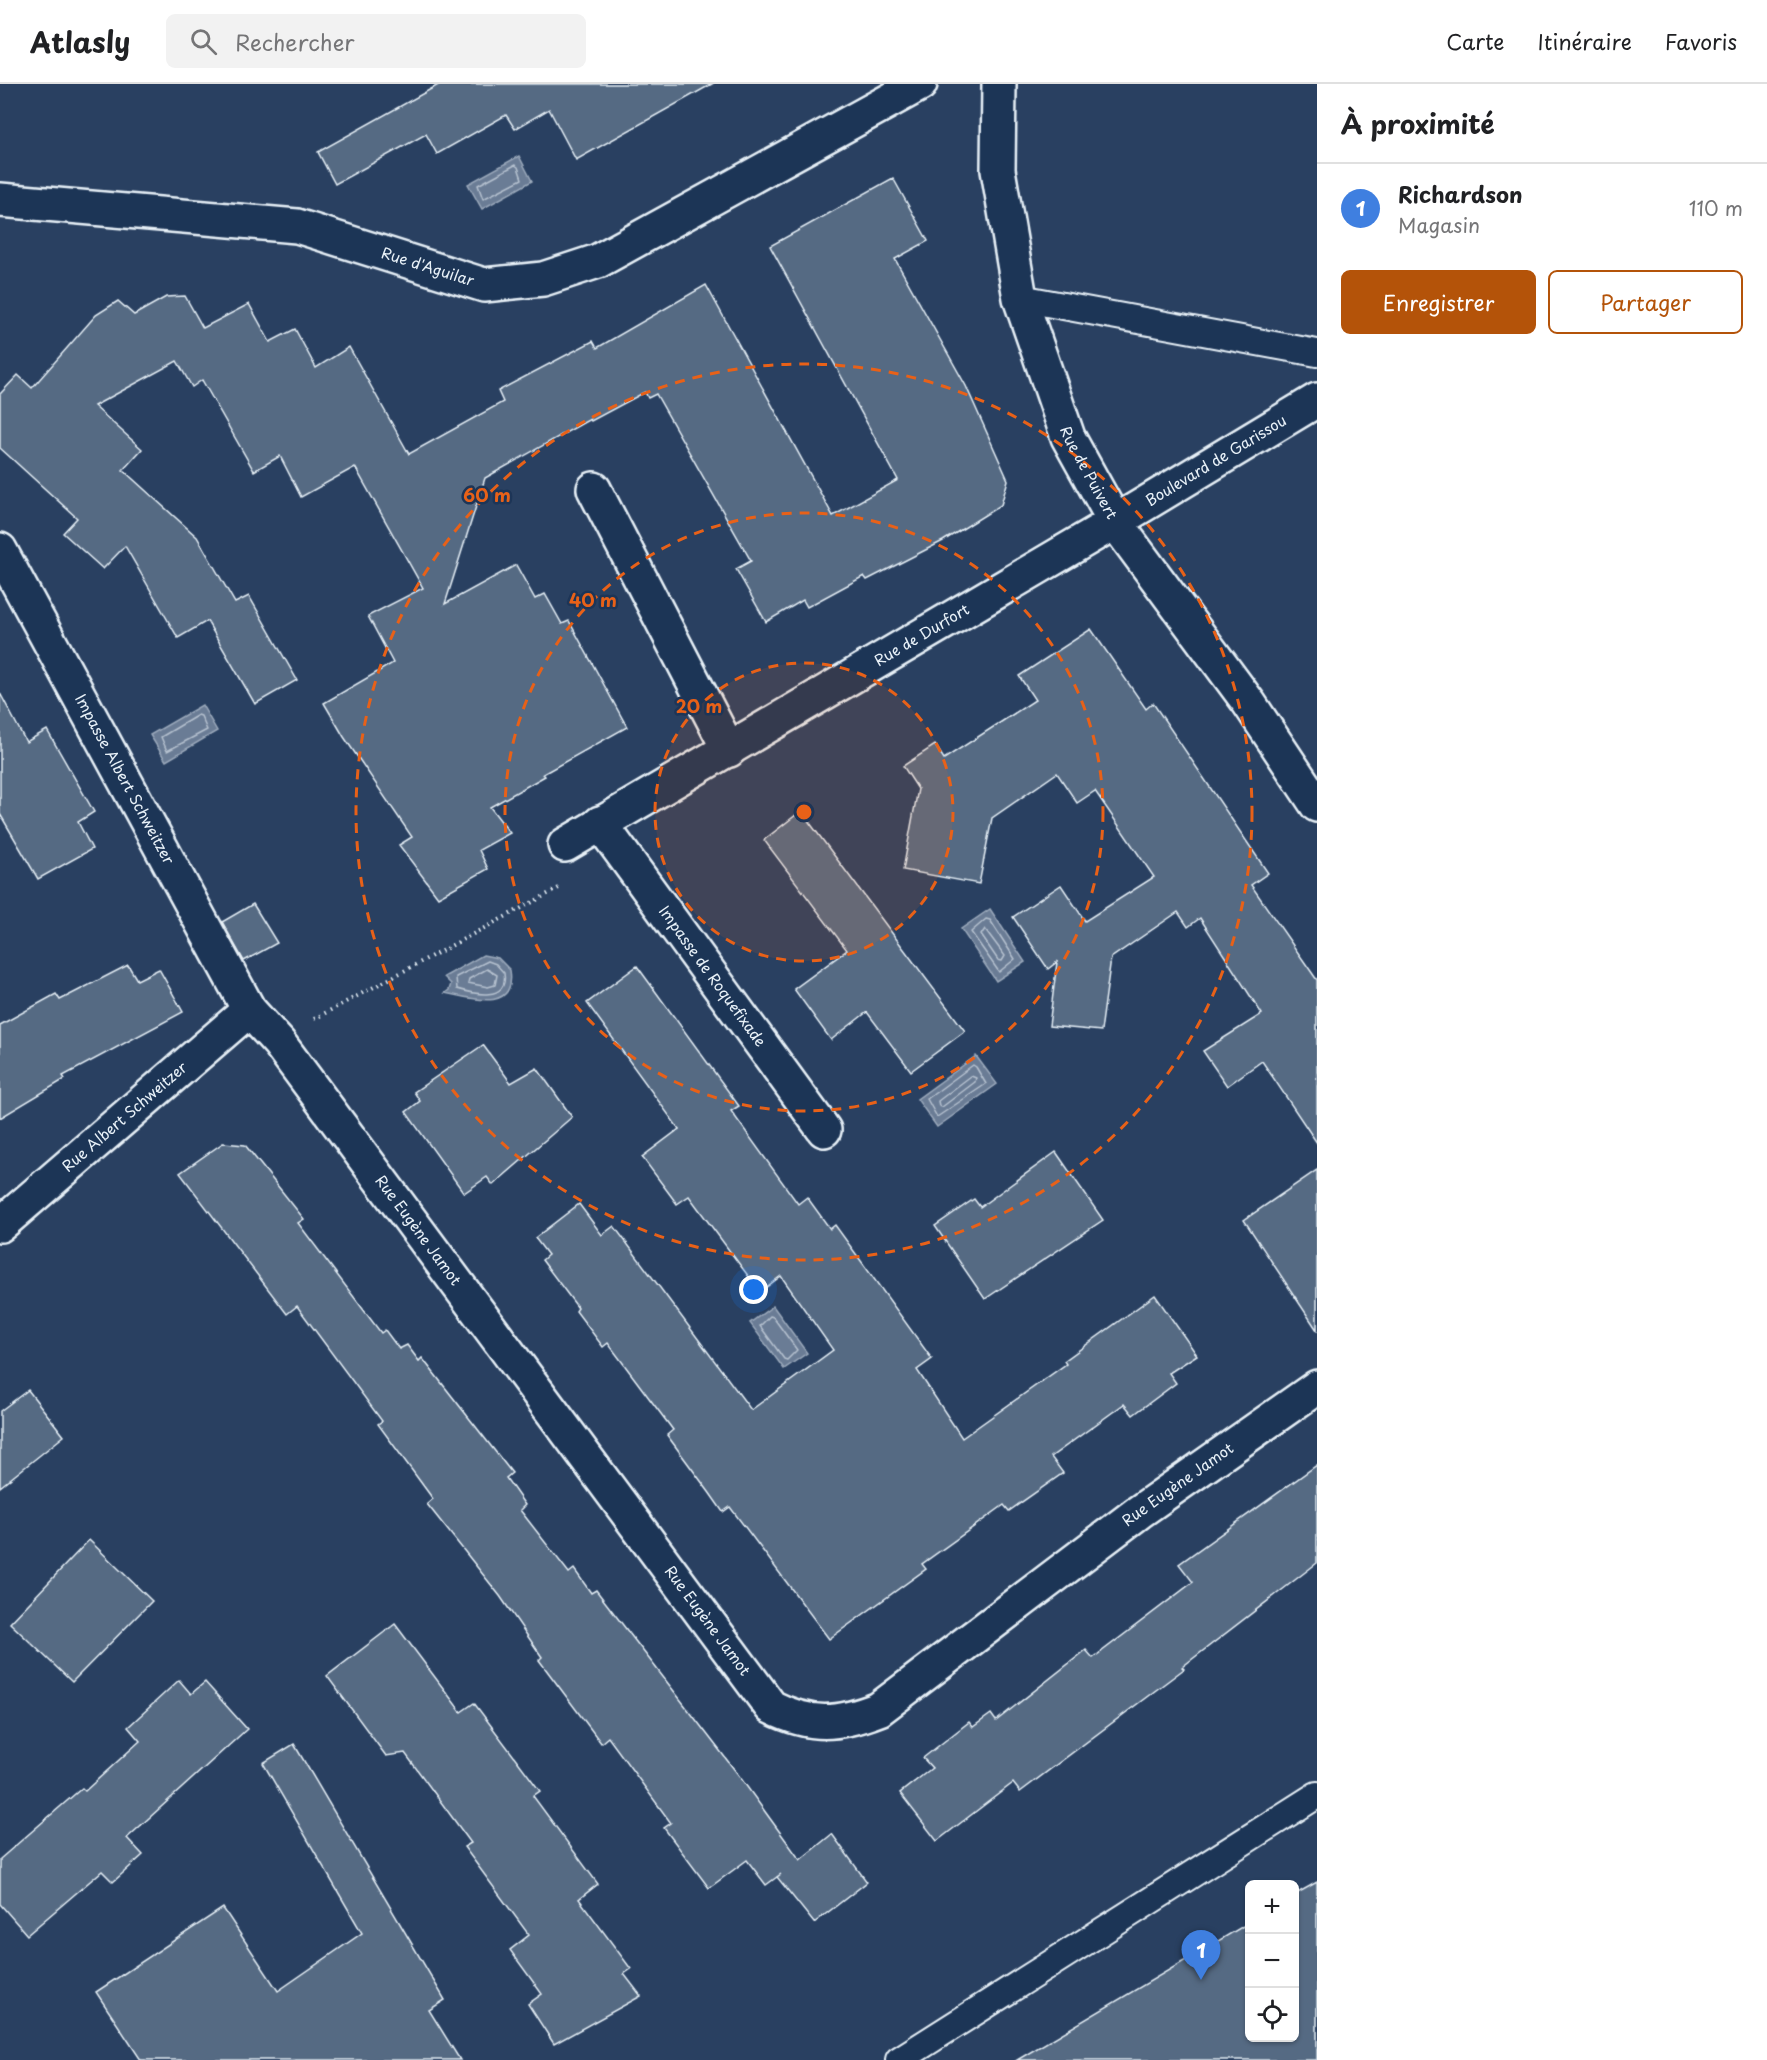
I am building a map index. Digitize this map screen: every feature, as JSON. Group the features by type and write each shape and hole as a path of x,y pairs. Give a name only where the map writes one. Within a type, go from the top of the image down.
{"street":[{"name":"Rue d'Aguilar","path":"0,200 297,226 484,285 543,279 598,261 920,84"},
{"name":"Rue de Puivert","path":"999,84 998,170 1020,298 1068,437 1115,522 1249,703 1317,805"},
{"name":"Boulevard de Garissou","path":"1115,522 1317,400"},
{"path":"594,489 729,750"},
{"name":"Rue de Durfort","path":"565,844 1115,522"},
{"name":"Impasse Albert Schweitzer","path":"0,550 249,1010"},
{"name":"Impasse de Roquefixade","path":"600,823 824,1130"},
{"name":"Rue Eugène Jamot","path":"249,1010 279,1042 771,1707 790,1717 823,1723 851,1720 879,1709 1139,1512 1317,1387"},
{"name":"Rue Albert Schweitzer","path":"0,1225 249,1010"}],"lane":[{"path":"1020,298 1317,353"},
{"path":"899,2060 1317,1795"}],"path":[{"path":"279,1042 302,1026 559,887 565,844"}],"water":[{"path":"519,156 532,181 482,209 468,184"},
{"path":"202,705 217,731 166,761 150,735"},
{"path":"990,909 1025,962 996,981 961,929"},
{"path":"483,955 498,958 510,970 510,984 506,993 499,998 478,1000 445,993 451,984 444,977"},
{"path":"976,1056 997,1084 937,1127 917,1099"},
{"path":"773,1306 807,1353 784,1369 750,1323"}],"building":[{"path":"440,84 712,84 576,160 549,109 515,129 506,115 437,154 426,134 335,184 318,152"},
{"path":"893,178 928,241 895,259 966,386 1008,480 1001,505 943,541 867,580 864,576 807,607 803,600 766,622 736,569 751,561 656,394 648,398 645,392 591,421 590,419 485,478 445,604 516,565 535,599 545,594 562,624 569,621 627,727 490,807 510,833 479,850 488,869 438,897 399,845 412,837 344,737 324,703 393,663 368,616 423,588 355,467 301,497 280,456 254,471 202,380 192,387 177,361 94,406 142,449 123,470 197,537 235,603 249,596 297,680 255,704 207,621 178,638 125,546 103,569 63,533 77,518 0,448 0,394 18,375 32,388 96,315 118,301 134,315 166,297 185,296 203,328 249,304 270,342 295,329 316,368 349,347 409,454 503,402 498,391 593,341 597,348 706,285 833,516 898,480 770,246"},
{"path":"1091,629 1146,709 1153,703 1268,873 1251,885 1317,980 1317,1143 1262,1061 1227,1086 1203,1051 1262,1014 1200,918 1188,927 1178,912 1111,958 1101,1031 1049,1026 1057,962 1048,969 1013,917 1061,885 1085,921 1154,877 1095,791 1077,803 1057,773 992,818 979,884 903,870 918,789 903,766 935,745 944,759 1035,700 1019,676"},
{"path":"0,693 26,742 47,730 94,812 78,822 92,849 38,879 0,814"},
{"path":"801,811 965,1031 911,1071 867,1012 831,1040 794,989 847,950 764,840"},
{"path":"253,904 277,943 244,961 222,922"},
{"path":"128,965 137,980 159,969 183,1012 63,1076 65,1079 0,1118 0,1025 56,994 60,1000"},
{"path":"637,966 739,1106 731,1111 798,1204 807,1197 830,1229 835,1225 932,1359 917,1370 962,1438 1066,1364 1064,1361 1155,1295 1197,1355 1169,1373 1176,1383 1133,1415 1124,1404 1051,1457 1063,1473 1009,1511 1004,1505 922,1564 926,1569 829,1639 730,1507 723,1512 667,1435 673,1430 608,1343 603,1347 576,1311 578,1308 542,1260 548,1255 535,1238 579,1204 602,1235 614,1226 751,1410 833,1350 781,1276 760,1292 689,1196 677,1204 642,1157 679,1129 587,1003"},
{"path":"483,1045 511,1083 537,1068 572,1117 493,1185 487,1177 464,1193 406,1112 420,1101 414,1092"},
{"path":"223,1143 245,1145 304,1219 298,1223 381,1333 385,1330 399,1349 407,1345 419,1361 422,1358 512,1473 506,1478 525,1505 520,1510 569,1573 574,1569 591,1593 596,1590 737,1773 800,1860 832,1834 867,1882 814,1923 777,1877 781,1874 766,1885 747,1860 709,1888 664,1828 671,1823 608,1737 601,1743 539,1660 542,1657 500,1596 427,1504 433,1499 378,1424 382,1421 297,1306 287,1314 180,1173"},
{"path":"1056,1152 1103,1220 985,1299 935,1226 974,1199 980,1207"},
{"path":"1317,1170 1317,1330 1244,1220"},
{"path":"28,1390 64,1436 0,1487 0,1411"},
{"path":"1317,1465 1317,1563 1182,1667 1184,1669 1020,1792 1013,1783 937,1841 900,1793 932,1768 923,1758 969,1722 973,1727 991,1714 996,1721 1086,1650 1093,1658 1193,1582 1179,1564"},
{"path":"89,1540 152,1601 72,1682 10,1623"},
{"path":"395,1624 461,1712 474,1703 540,1791 533,1796 598,1884 579,1899 631,1969 624,1974 641,1996 554,2044 528,2004 542,1994 510,1950 529,1935 464,1847 471,1843 405,1753 386,1756 327,1676"},
{"path":"179,1680 191,1694 205,1682 247,1729 127,1838 143,1855 113,1882 102,1871 27,1935 0,1904 0,1859 82,1788 85,1791 140,1741 128,1727"},
{"path":"294,1744 445,2000 429,2010 460,2060 141,2060 96,1992 223,1908 278,1991 362,1933 263,1763"},
{"path":"1317,1882 1317,2060 1017,2060 1245,1925 1245,2042 1299,2042 1299,1892"}],"place":[{"name":"Richardson","path":"1201,1980"}]}
